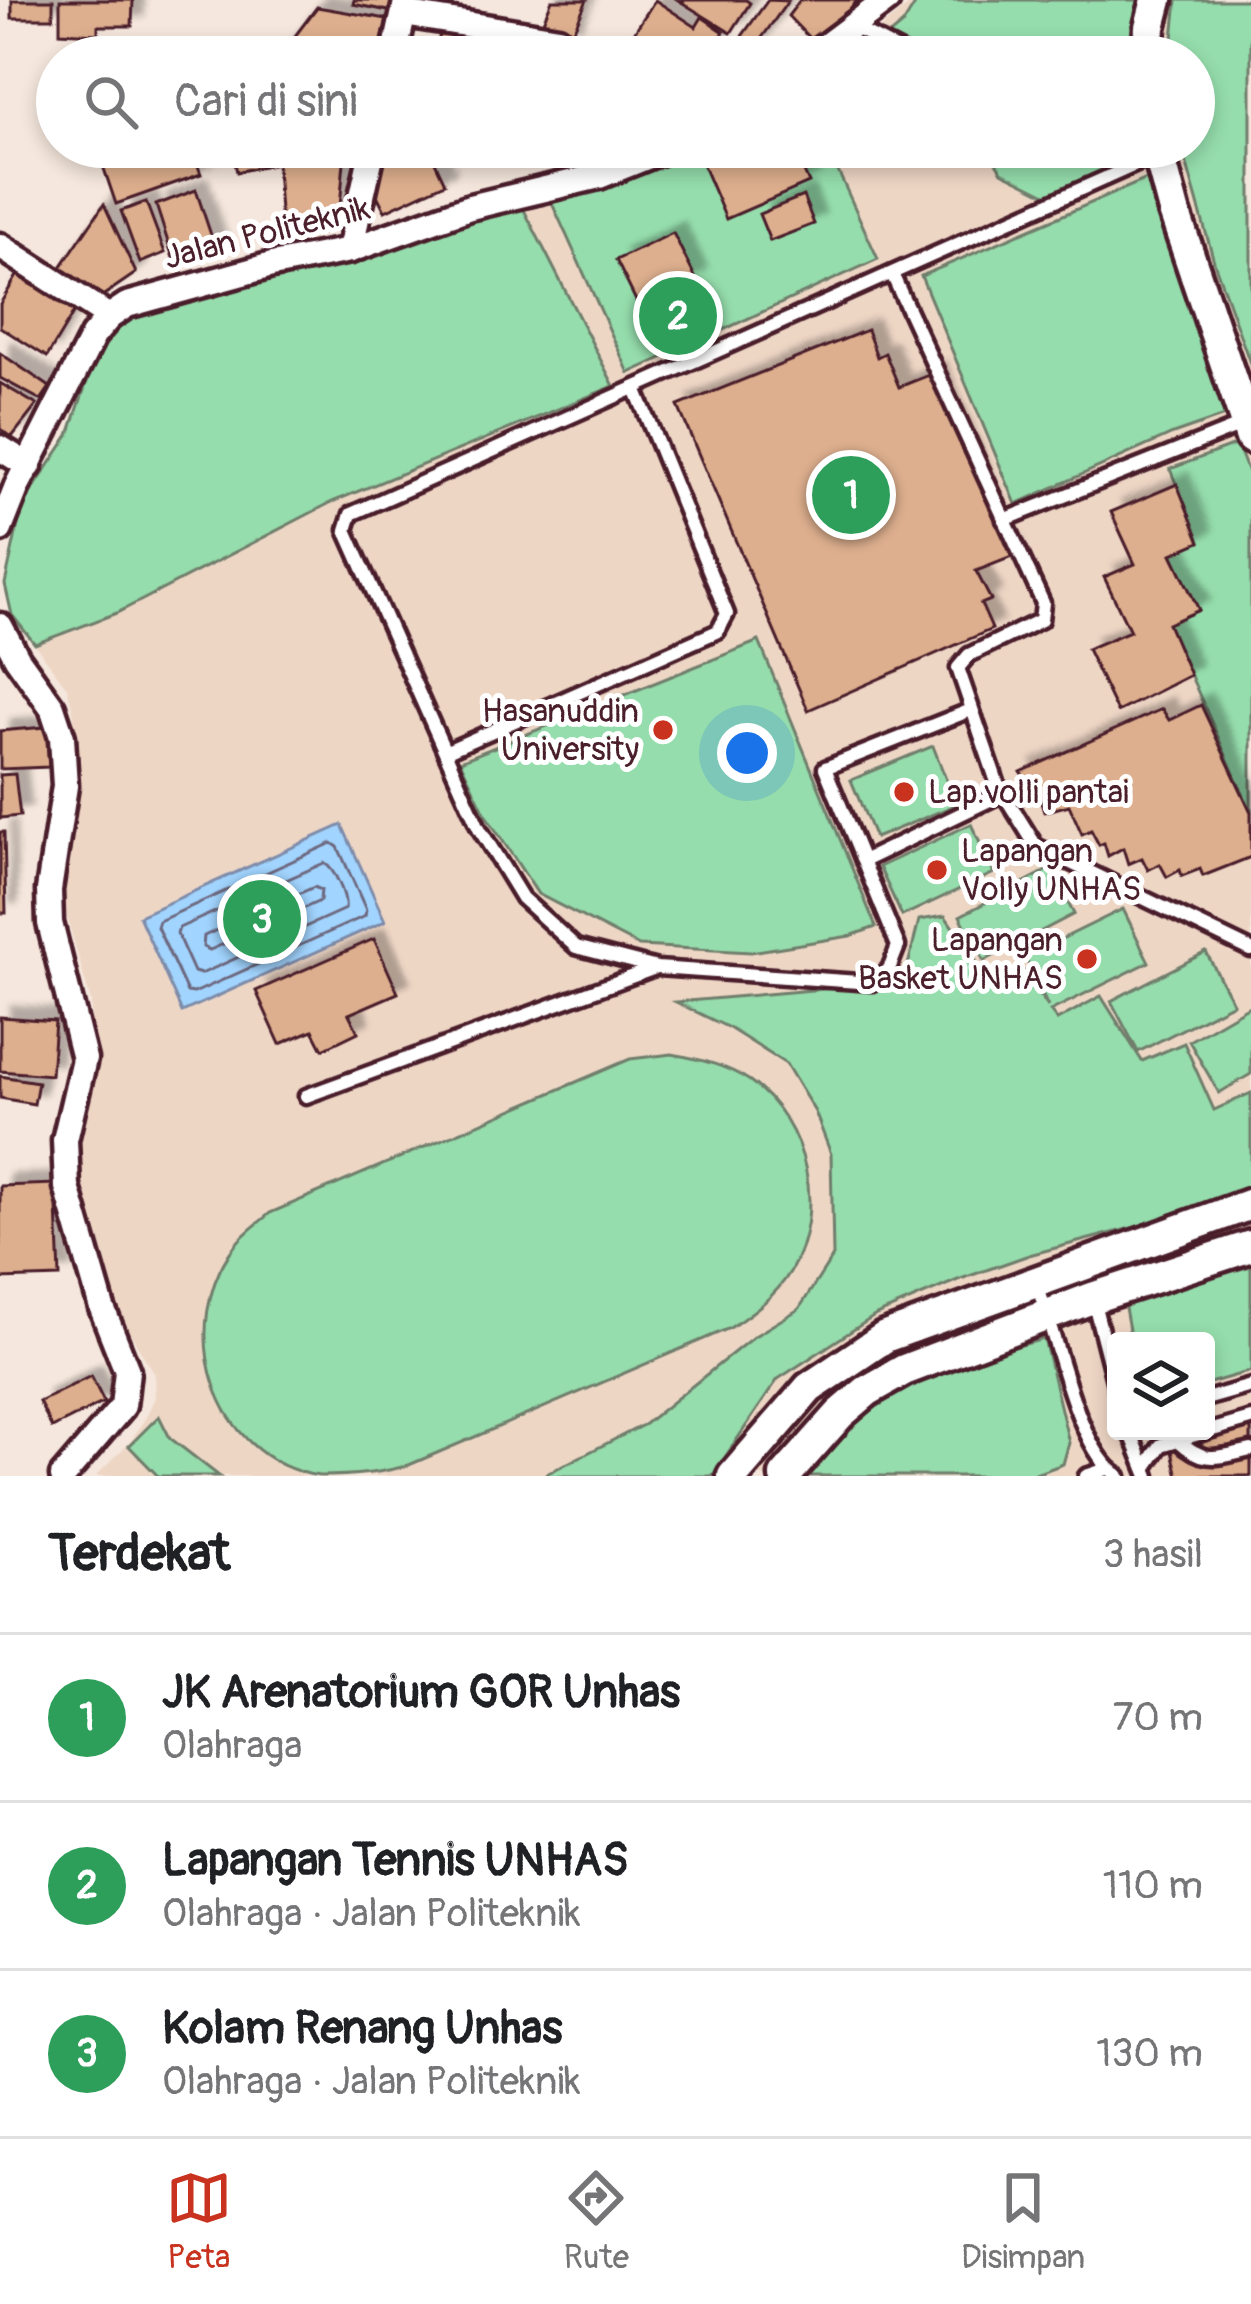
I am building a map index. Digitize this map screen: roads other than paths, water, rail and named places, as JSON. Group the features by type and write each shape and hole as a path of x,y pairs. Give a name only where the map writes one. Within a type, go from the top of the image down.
{"street":[{"path":"839,36 887,0"},
{"path":"1149,36 1157,0"},
{"path":"405,7 544,36"},
{"path":"350,250 368,168"},
{"name":"Jalan Politeknik","path":"109,317 127,305 164,293 350,250 470,207 619,168"},
{"path":"1163,168 1248,431"},
{"path":"0,245 109,317 74,370 0,529"},
{"path":"0,448 28,466"},
{"path":"0,626 52,707 62,737 64,786 49,890 50,923 84,1059 65,1140 67,1187 102,1308 127,1371 123,1406 63,1476"},
{"path":"733,1476 809,1388 849,1358 920,1321 1251,1204"},
{"path":"791,1473 840,1414 867,1391 904,1370 1093,1298 1251,1246"},
{"path":"1079,1264 1093,1298"}],"lane":[{"path":"852,26 871,36"},
{"path":"970,710 825,768 898,946 889,969 873,983 656,968 576,947 522,898 479,828 346,530 349,516 1119,168"},
{"path":"892,274 1043,603 1041,620 962,661 958,668 1003,794 1036,845 1251,950"},
{"path":"447,751 718,631 726,623 727,614 635,388"},
{"path":"1004,520 1248,431"},
{"path":"863,861 1003,794"},
{"path":"306,1096 656,968"},
{"path":"1035,1280 1089,1446 1113,1473"},
{"path":"1093,1298 1107,1353"},
{"path":"1215,1396 1251,1386"},
{"path":"1215,1427 1251,1419"},
{"path":"1134,1440 1147,1471"},
{"path":"1147,1471 1167,1440"},
{"path":"1177,1440 1193,1454 1210,1459 1251,1450"},
{"path":"1086,1476 1113,1473"}],"water":[{"path":"342,825 385,921 182,1012 139,916"}],"place":[{"name":"Lapangan Tennis UNHAS","path":"678,316"},
{"name":"JK Arenatorium GOR Unhas","path":"851,495"},
{"name":"Hasanuddin University","path":"663,730"},
{"name":"Lap.volli pantai","path":"904,792"},
{"name":"Lapangan Volly UNHAS","path":"937,870"},
{"name":"Kolam Renang Unhas","path":"262,919"},
{"name":"Lapangan Basket UNHAS","path":"1087,959"}]}
